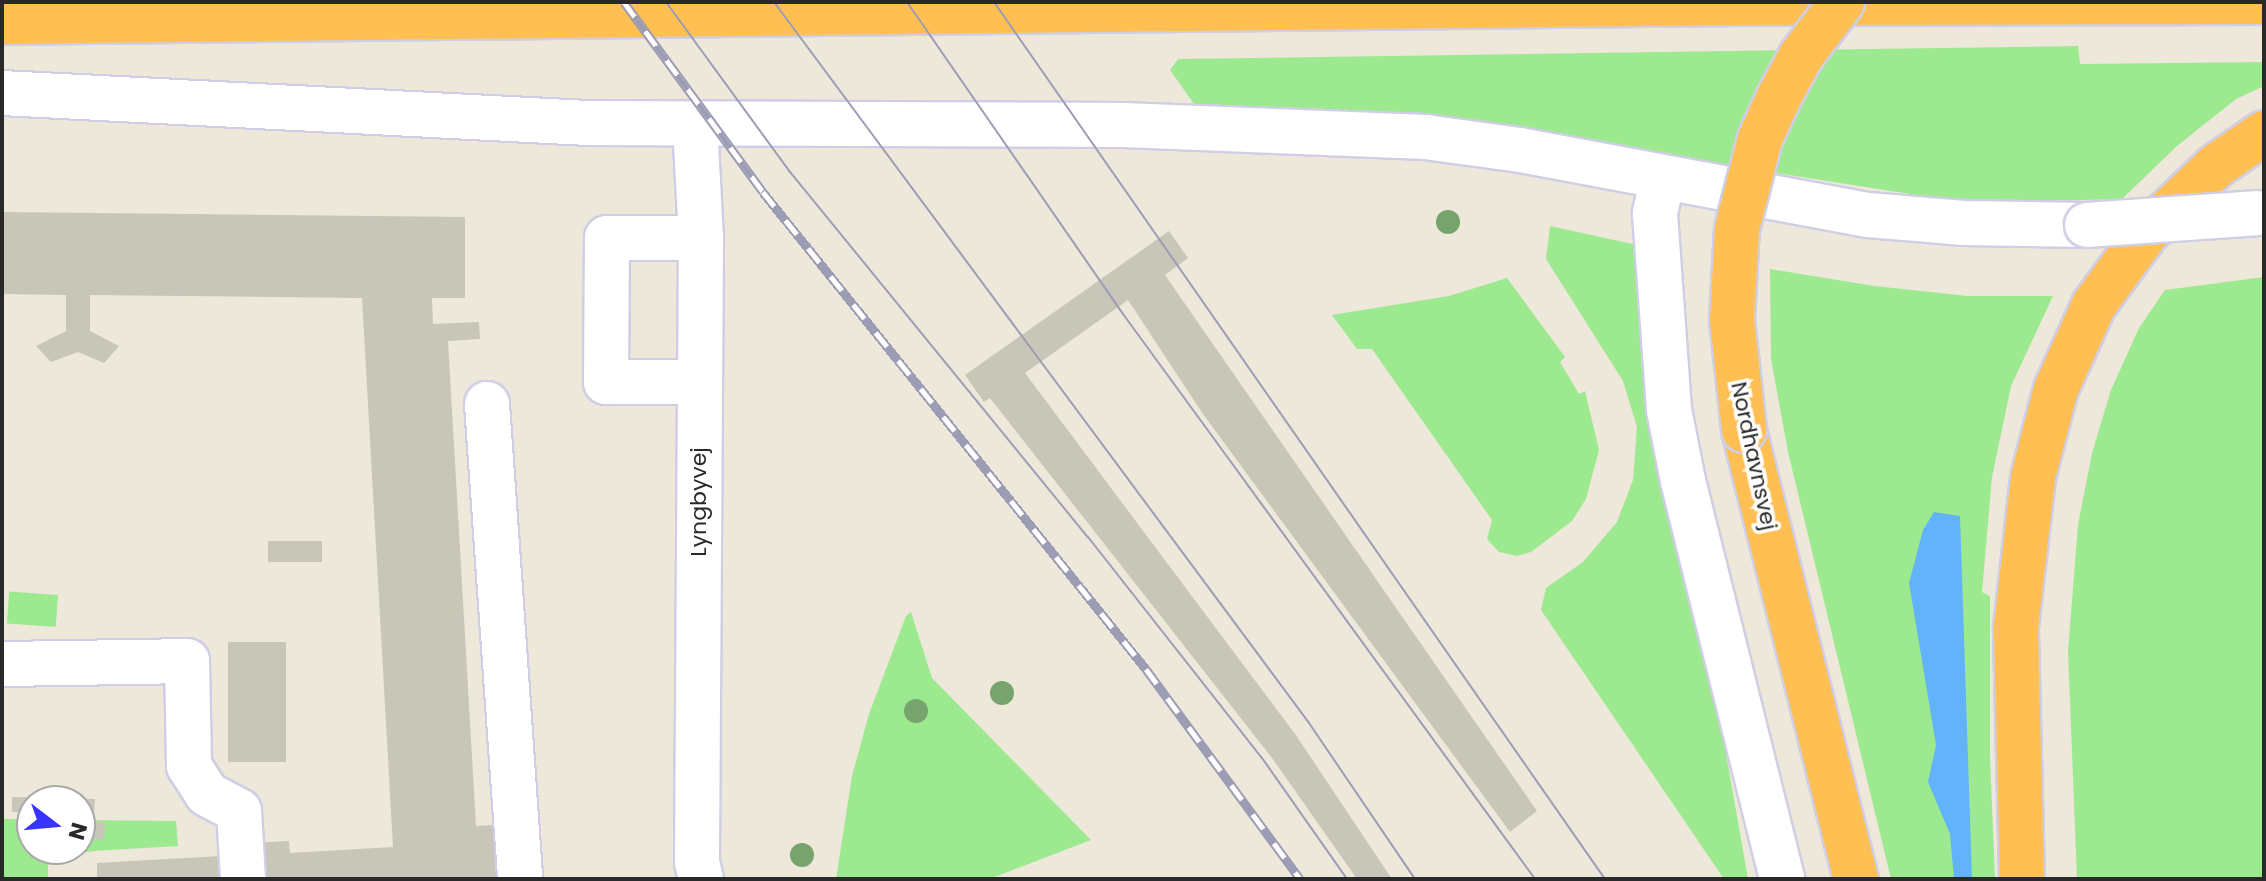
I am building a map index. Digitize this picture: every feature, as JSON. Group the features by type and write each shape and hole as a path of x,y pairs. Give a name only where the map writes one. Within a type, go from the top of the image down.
{"highway":[{"name":"Nordhavnsvej","path":"1842,2 1801,56 1760,139 1737,229 1732,320 1744,430 1856,879"},
{"path":"2,22 1739,3 2264,2"},
{"path":"2022,879 2016,627 2033,477 2056,389 2094,305 2147,232 2216,166 2264,133"}],"street":[{"path":"2,93 399,115 695,124 1124,125 1425,137 1520,150 1868,215 1964,223 2087,225 2261,212"},
{"name":"Lyngbyvej","path":"695,124 701,238 697,862 701,879"},
{"path":"1663,178 1655,214 1669,410 1683,481 1782,879"},
{"path":"700,382 606,382 607,238 701,238"},
{"path":"487,404 520,879"},
{"path":"2,664 187,661 189,766 207,794 239,811 243,879"}],"green space":[{"path":"2078,46 2080,64 2264,62 2264,86 2236,99 2177,146 2122,199 1967,203 1401,114 1194,104 1170,70 1178,59"},
{"path":"1550,226 1637,245 1748,879 1724,879 1541,610 1546,588 1583,562 1617,522 1633,480 1637,427 1623,381 1546,259"},
{"path":"1770,269 1874,286 1968,296 2053,296 2011,386 1992,477 1982,592 1990,596 1990,757 1995,879 1891,879 1788,452 1771,359"},
{"path":"2264,277 2264,879 2077,879 2068,651 2078,525 2092,453 2111,390 2139,328 2165,290"},
{"path":"1507,278 1565,357 1560,362 1579,394 1585,391 1599,450 1586,499 1572,521 1531,552 1517,556 1499,552 1487,539 1492,520 1372,349 1357,349 1332,315 1449,296"},
{"path":"9,592 58,595 56,627 7,624"},
{"path":"911,612 932,678 1091,840 989,879 836,879 852,776 869,714 906,616"},
{"path":"2,819 16,819 16,865 48,865 48,879 2,879"},
{"path":"96,820 176,821 178,846 96,851"}],"water":[{"path":"1934,512 1960,516 1972,879 1954,879 1950,834 1928,782 1936,745 1909,583 1923,530"}],"building":[{"path":"2,212 465,217 465,298 432,298 433,324 479,322 480,339 448,341 476,826 514,824 503,879 97,879 97,863 220,856 219,845 289,841 290,853 393,847 362,298 90,295 90,331 119,346 104,363 78,352 51,362 36,346 66,331 66,295 2,294"},
{"path":"1169,231 1188,258 1165,275 1537,811 1510,832 1203,414 1128,300 1025,373 1295,734 1392,879 1357,879 1272,758 990,398 984,402 965,375"},
{"path":"268,541 322,541 322,562 268,562"},
{"path":"228,642 286,642 286,762 228,762"},
{"path":"12,797 16,797 16,812 12,812"},
{"path":"96,822 105,822 104,840 96,840"}],"tram line":[{"path":"666,2 790,172 1088,537 1262,758 1347,879"},
{"path":"774,2 1309,723 1415,879"},
{"path":"907,2 1123,314 1535,879"},
{"path":"994,2 1605,879"}],"railway":[{"path":"624,2 763,192 1146,669 1300,879"}]}
